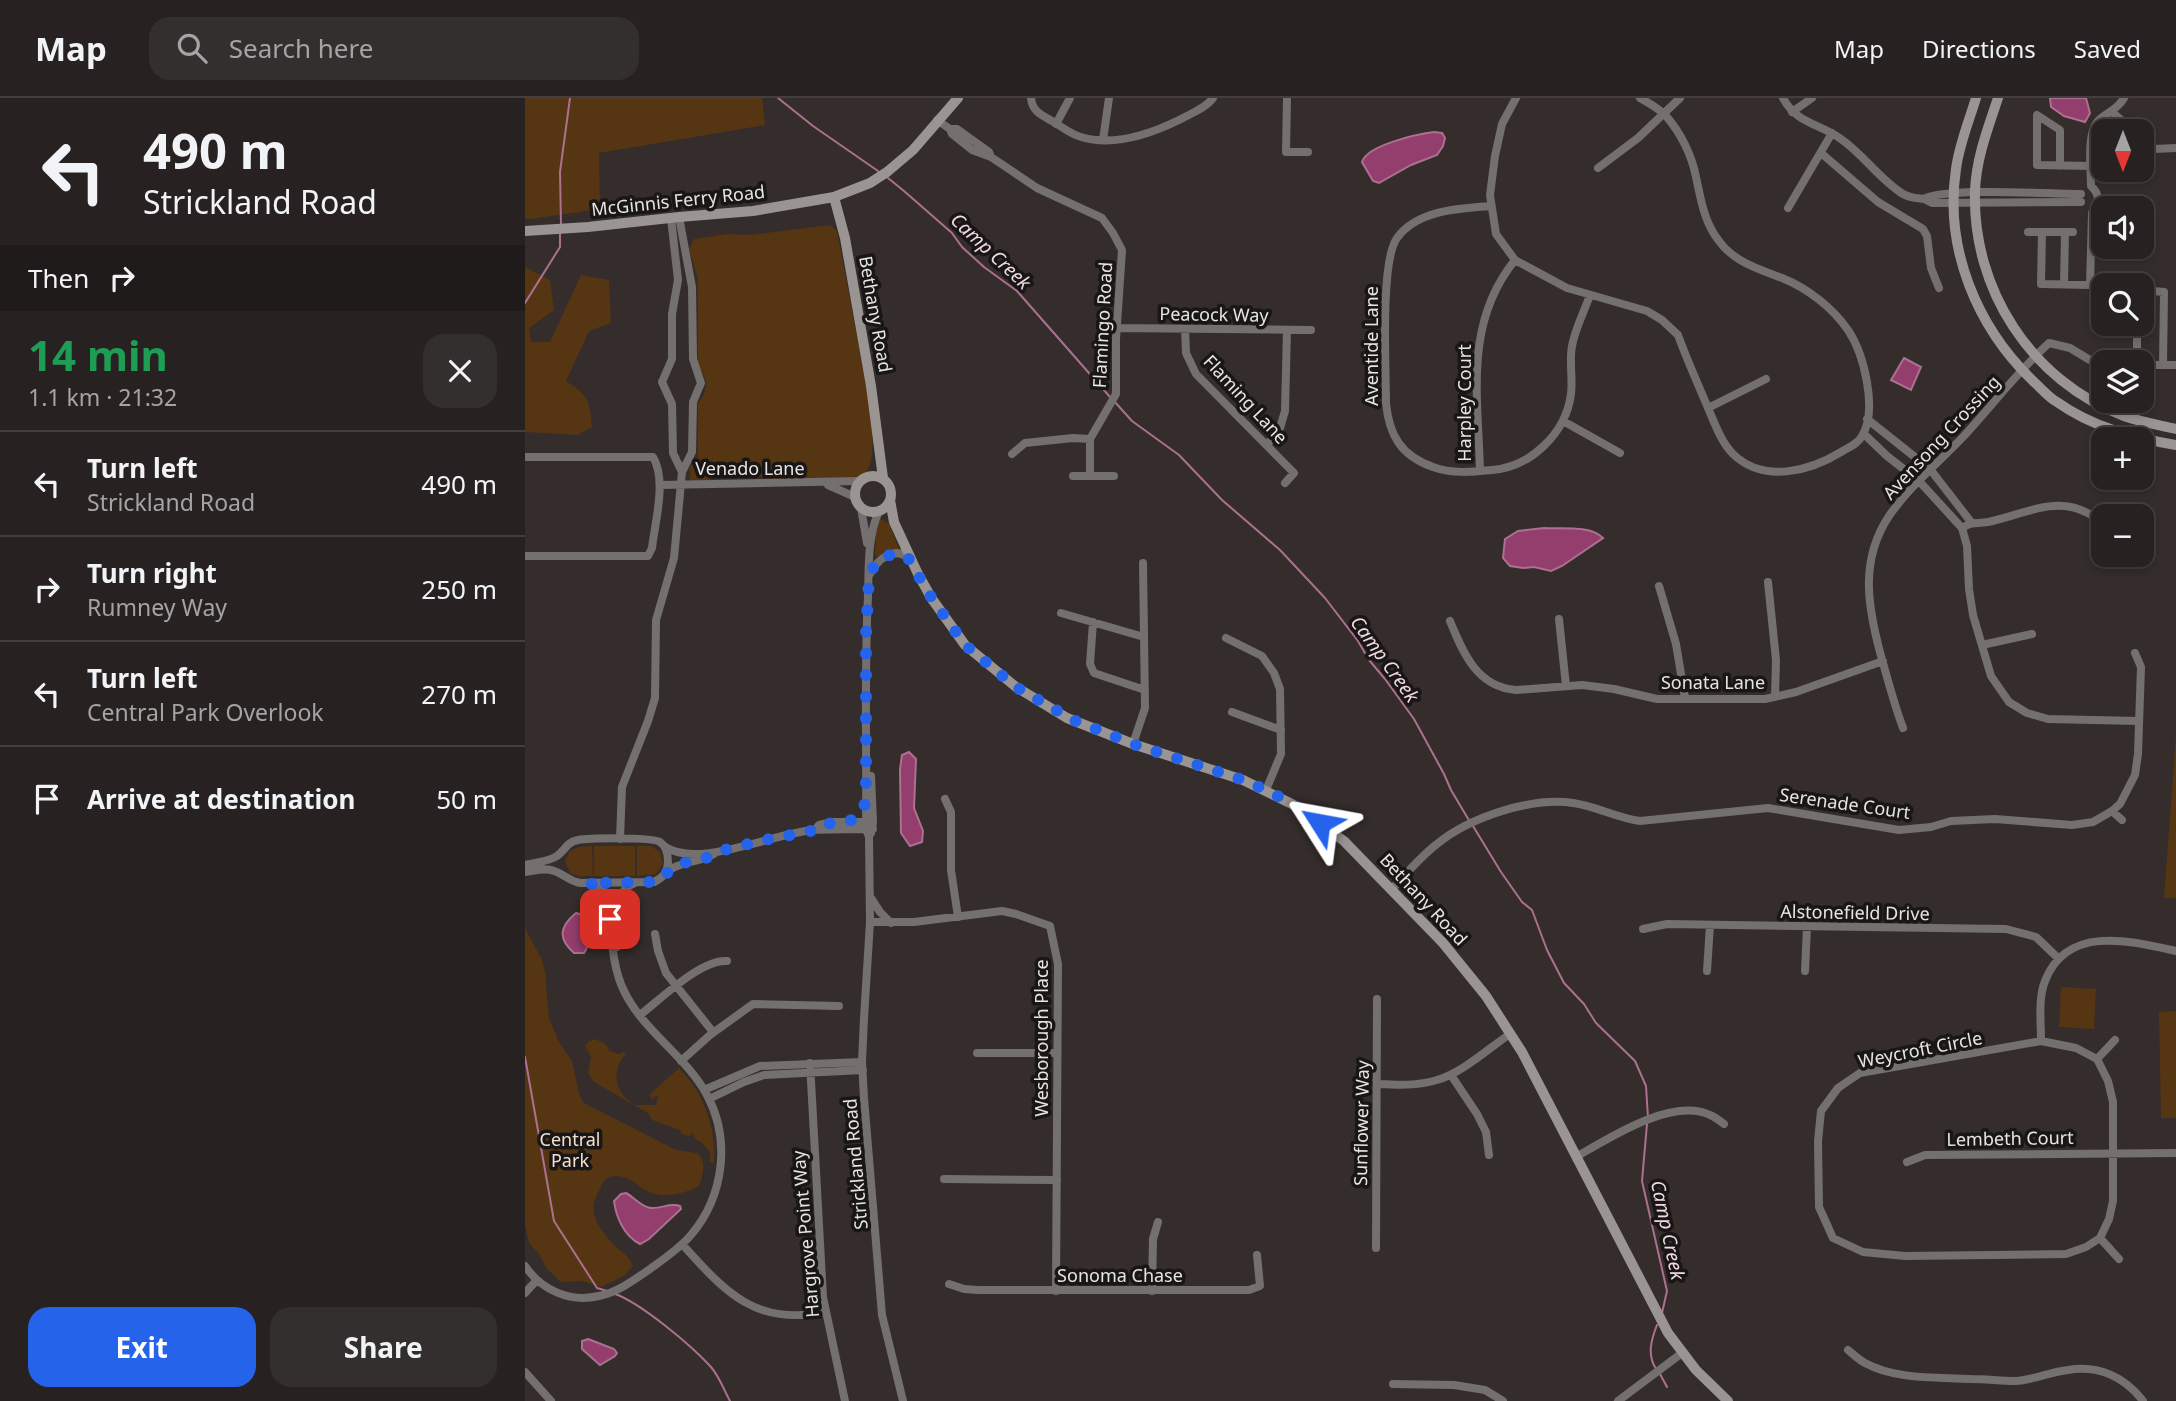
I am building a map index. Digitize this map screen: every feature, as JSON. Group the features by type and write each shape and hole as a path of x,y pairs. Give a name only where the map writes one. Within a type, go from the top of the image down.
{"street":[{"name":"McGinnis Ferry Road","path":"525,231 753,211 834,197 870,183 887,172 913,150 958,98"},
{"path":"1031,98 1037,112 1056,124 1081,137 1103,140 1124,139 1164,127 1206,106 1213,98"},
{"path":"1056,124 1070,98"},
{"path":"1103,140 1109,98"},
{"path":"1287,98 1286,152 1308,152"},
{"path":"1513,99 1496,145 1490,195 1496,234 1515,260 1567,288 1647,311 1670,327 1678,335 1720,437 1732,453 1750,465 1775,471 1796,471 1817,465 1858,442 1864,434 1868,402 1864,370 1848,330 1834,313 1809,293 1750,265 1723,247 1706,218 1689,153 1665,114 1640,98"},
{"path":"1598,167 1638,138 1680,98"},
{"path":"1783,98 1804,121 1832,133 1848,144 1887,183 1905,195 1924,199 1931,195 1954,199 2081,198"},
{"path":"1793,112 1812,98"},
{"path":"1976,98 1962,139 1954,199 1962,266 1985,322 2023,370 2055,401 2087,420 2137,437 2176,445"},
{"path":"1998,98 1981,149 1975,198 1979,246 1986,273 2013,328 2035,356 2078,392 2102,407 2132,419 2176,429"},
{"path":"2100,119 2112,112 2124,98"},
{"path":"2112,112 2120,119"},
{"path":"2060,166 2060,130 2037,115 2037,165 2060,166 2091,166"},
{"name":"Flamingo Road","path":"937,120 950,129 957,129 967,141 989,152 991,157 1037,188 1102,218 1122,250 1116,394 1090,439"},
{"path":"1788,208 1832,133"},
{"path":"2154,149 2176,148"},
{"path":"1821,153 1878,202 1923,229 1927,236 1931,268 1939,288"},
{"path":"2081,198 2091,186 2091,182"},
{"path":"2091,186 2098,196"},
{"name":"Bethany Road","path":"834,197 845,238 873,399 883,478"},
{"path":"2081,198 2083,207 2091,212"},
{"name":"Aventide Lane","path":"1491,206 1453,210 1412,224 1398,236 1393,246 1387,277 1386,403 1388,421 1403,449 1426,464 1446,471 1480,471 1499,469 1529,457 1546,444 1563,421 1572,390 1573,340 1590,295"},
{"path":"675,217 692,287 693,359 701,381 693,402 692,452 682,472"},
{"path":"620,839 622,787 655,698 656,620 675,549 682,484 682,472 673,453 673,407 662,382 672,359 672,314 678,280 675,217"},
{"path":"2028,232 2069,232 2064,284"},
{"path":"2042,232 2041,284 2090,285 2091,249"},
{"name":"Harpley Court","path":"1480,471 1480,332 1494,291 1515,260"},
{"path":"2154,291 2164,292 2163,365"},
{"name":"Peacock Way","path":"1117,328 1311,330"},
{"name":"Flaming Lane","path":"1185,329 1186,353 1196,374 1294,473 1285,483"},
{"path":"1267,445 1280,428 1285,411 1287,330"},
{"path":"2035,356 2049,343 2070,348 2091,361"},
{"name":"Avensong Crossing","path":"1903,728 1869,602 1868,580 1877,539 1887,519 1919,481 1960,440 2035,356"},
{"path":"2154,365 2176,365"},
{"path":"1708,408 1766,379"},
{"path":"1867,419 1930,469 1971,523"},
{"path":"1563,421 1620,453"},
{"path":"1864,434 1919,481 1962,528 1967,546 1973,615 1987,666 1996,685 2009,702 2037,717 2059,720 2139,720"},
{"name":"Bethany Road","path":"863,479 873,464 877,438"},
{"path":"1012,454 1025,443 1090,439 1090,476"},
{"path":"525,457 653,457 660,485 652,548 648,556 525,556"},
{"path":"1073,476 1114,476"},
{"path":"869,553 861,508 855,497 863,479 883,478 891,489 890,499 873,524 869,553 866,635 866,800 869,828"},
{"name":"Venado Lane","path":"660,485 818,483 863,479"},
{"name":"Venado Lane","path":"818,483 855,497"},
{"name":"Bethany Road","path":"890,499 894,522 931,597 965,645 1016,687 1067,718 1266,790 1319,821 1344,841 1392,889 1465,969 1510,1034 1538,1082 1668,1333 1703,1377 1728,1401"},
{"path":"1962,528 1971,523 1986,522 2041,506 2061,506 2091,514"},
{"path":"861,508 870,512 880,510"},
{"name":"Bethany Road","path":"880,510 894,522"},
{"path":"869,577 879,559 888,555 901,554 912,562"},
{"path":"1133,744 1145,708 1143,563"},
{"path":"1768,582 1776,660 1775,697"},
{"path":"1659,586 1676,644 1685,698"},
{"path":"1061,613 1144,637"},
{"path":"1559,619 1566,686"},
{"name":"Sonata Lane","path":"1450,621 1463,652 1483,677 1505,689 1566,686 1614,689 1657,699 1775,697 1883,661"},
{"path":"1093,622 1090,664 1094,673 1145,690"},
{"path":"1982,645 2032,634"},
{"path":"1226,638 1262,656 1274,673 1280,689 1281,754 1266,790"},
{"path":"2122,820 2112,811 2126,795 2135,775 2138,754 2141,667 2135,653"},
{"path":"1232,712 1281,730"},
{"path":"866,724 869,828"},
{"path":"945,799 951,812 951,870 958,917"},
{"path":"815,830 819,825 848,821 859,816 866,800"},
{"name":"Serenade Court","path":"1392,889 1416,862 1459,830 1489,816 1543,802 1586,805 1619,817 1640,821 1768,808 1899,830 1931,827 1951,821 1995,819 2083,825 2112,811"},
{"path":"848,821 869,828"},
{"path":"525,872 544,865 576,840 649,839 678,853 716,852 815,830 869,828"},
{"name":"Strickland Road","path":"869,828 870,922 863,1066 882,1315 903,1401"},
{"path":"841,830 862,836 870,855"},
{"path":"664,846 668,855 666,872"},
{"path":"563,849 560,864 564,877"},
{"path":"525,865 544,865 575,882 654,882 677,865 703,860 716,852"},
{"path":"525,1266 550,1290 563,1295 583,1298 614,1292 642,1275 690,1237 712,1202 718,1181 722,1144 709,1099 624,992 616,964 608,897 602,889 588,883"},
{"path":"616,964 619,900 627,887 636,883"},
{"path":"869,894 880,912 891,922"},
{"name":"Wesborough Place","path":"870,922 914,922 1009,912 1050,926 1058,964 1056,1290"},
{"name":"Alstonefield Drive","path":"1643,929 1667,924 2006,929 2036,937 2059,959"},
{"path":"1707,971 1710,925"},
{"path":"1805,971 1807,927"},
{"path":"655,934 663,967 675,987 713,1032"},
{"path":"2041,1041 2041,998 2045,980 2059,959 2077,947 2099,940 2132,941 2176,951"},
{"path":"640,1015 712,962 727,961"},
{"name":"Sunflower Way","path":"1375,1248 1377,999"},
{"path":"681,1061 713,1032 751,1006 839,1006"},
{"path":"1378,1084 1437,1081 1451,1075 1510,1034"},
{"path":"2115,1040 2097,1059 2108,1080 2113,1102 2114,1152 2113,1201 2109,1219 2100,1238 2119,1259"},
{"name":"Weycroft Circle","path":"2097,1059 2076,1048 2041,1041 1860,1073 1838,1088 1821,1111 1818,1141 1819,1207 1833,1238 1863,1252 1905,1256 2066,1254 2086,1247 2100,1238"},
{"path":"977,1053 1058,1053"},
{"path":"704,1090 760,1066 810,1063 863,1066"},
{"name":"Hargrove Point Way","path":"810,1063 823,1297 845,1401"},
{"path":"709,1099 740,1083 764,1075 811,1073 863,1066"},
{"path":"1451,1075 1486,1132 1489,1155"},
{"path":"1576,1157 1656,1115 1684,1111 1709,1113 1724,1124"},
{"name":"Lembeth Court","path":"1907,1162 1925,1155 2176,1153"},
{"path":"944,1180 1057,1180"},
{"path":"1152,1291 1153,1239 1158,1222"},
{"path":"682,1244 717,1283 750,1304 785,1316 798,1317 826,1312"},
{"name":"Sonoma Chase","path":"949,1284 971,1290 1249,1290 1260,1286 1257,1255"},
{"path":"525,1293 537,1280"},
{"path":"1848,1350 1864,1363 1886,1371 1923,1376 2016,1381 2068,1370 2098,1369 2120,1378 2135,1390 2143,1401"},
{"path":"1618,1401 1682,1353"},
{"path":"525,1372 551,1401"},
{"path":"1393,1384 1454,1385 1485,1390 1503,1401"}],"green space":[{"path":"525,98 762,98 765,125 599,153 600,209 530,219 525,218"},
{"path":"830,225 837,231 869,401 873,439 868,468 864,474 857,477 833,480 767,481 763,477 690,480 690,467 698,457 698,403 706,384 698,366 698,279 689,249 694,239"},
{"path":"525,267 550,280 554,310 529,328 531,342 550,342 581,275 609,280 611,323 589,331 566,381 584,395 590,411 592,427 578,435 525,432"},
{"path":"879,518 889,524 899,549 890,549 877,557 876,527"},
{"path":"2176,736 2176,898 2164,898"},
{"path":"592,846 593,876 570,873 565,862 569,852 578,847"},
{"path":"594,846 635,846 635,876 594,876"},
{"path":"637,846 651,846 660,852 663,864 656,874 637,876"},
{"name":"Central Park","path":"525,928 542,960 549,1018 559,1042 572,1061 579,1094 584,1103 676,1150 697,1153 703,1164 699,1186 676,1194 652,1193 620,1176 604,1181 595,1198 595,1218 607,1237 627,1256 633,1266 624,1276 601,1287 582,1281 561,1282 547,1269 529,1243 525,1225"},
{"path":"2061,987 2096,989 2094,1029 2059,1027"},
{"path":"2176,1011 2176,1118 2161,1118 2159,1012"},
{"path":"595,1039 604,1043 610,1051 626,1054 618,1068 617,1082 623,1095 635,1105 656,1105 658,1097 655,1096 652,1100 650,1094 679,1068 707,1111 713,1136 714,1163 710,1162 710,1152 695,1139 692,1132 690,1136 683,1135 680,1130 652,1120 648,1113 594,1082 588,1073 591,1057 585,1046"}],"shaded area":[{"path":"2050,98 2086,98 2090,113 2085,122 2064,116 2051,107"},
{"path":"1434,132 1442,133 1445,138 1437,155 1411,165 1379,183 1373,181 1362,162 1373,150 1394,141"},
{"path":"1904,358 1921,367 1911,390 1891,380"},
{"path":"1544,528 1583,529 1603,538 1551,571 1510,566 1503,558 1505,539 1518,531"},
{"path":"909,752 916,759 914,808 923,831 922,842 910,846 901,833 900,769 902,755"},
{"path":"576,913 583,915 588,929 589,939 584,953 574,953 563,938 566,923"},
{"path":"626,1193 647,1207 673,1205 680,1206 681,1209 640,1244 625,1231 617,1213 614,1201"},
{"path":"588,1339 614,1349 617,1353 600,1365 582,1349 582,1341"}],"waterway":[{"path":"561,225 560,172 570,98"},
{"name":"Camp Creek","path":"778,98 878,171"},
{"name":"Camp Creek","path":"888,178 952,233 962,247 984,267 1017,291 1110,397"},
{"path":"525,303 560,247 560,234"},
{"name":"Camp Creek","path":"1114,401 1132,421 1179,455 1222,500 1280,550 1325,598 1414,719 1470,822"},
{"name":"Camp Creek","path":"1473,826 1522,902 1532,910 1547,950 1564,983 1584,1004 1596,1023 1635,1061 1646,1086 1648,1118"},
{"path":"525,1057 554,1221 597,1288 607,1291"},
{"name":"Camp Creek","path":"1647,1124 1642,1181 1667,1291 1662,1313"},
{"path":"615,1294 652,1316 692,1348 714,1371 730,1401"},
{"name":"Camp Creek","path":"1656,1369 1651,1347 1657,1325"},
{"name":"Camp Creek","path":"1660,1374 1667,1387"}],"route":[{"path":"610,919 607,894 598,886 588,883 654,882 660,880 673,867 703,860 716,852 815,830 819,825 853,820 859,816 866,800 866,635 869,577 879,559 895,554 907,556 912,562 931,597 965,645 1016,687 1067,718 1266,790 1320,823"}]}
